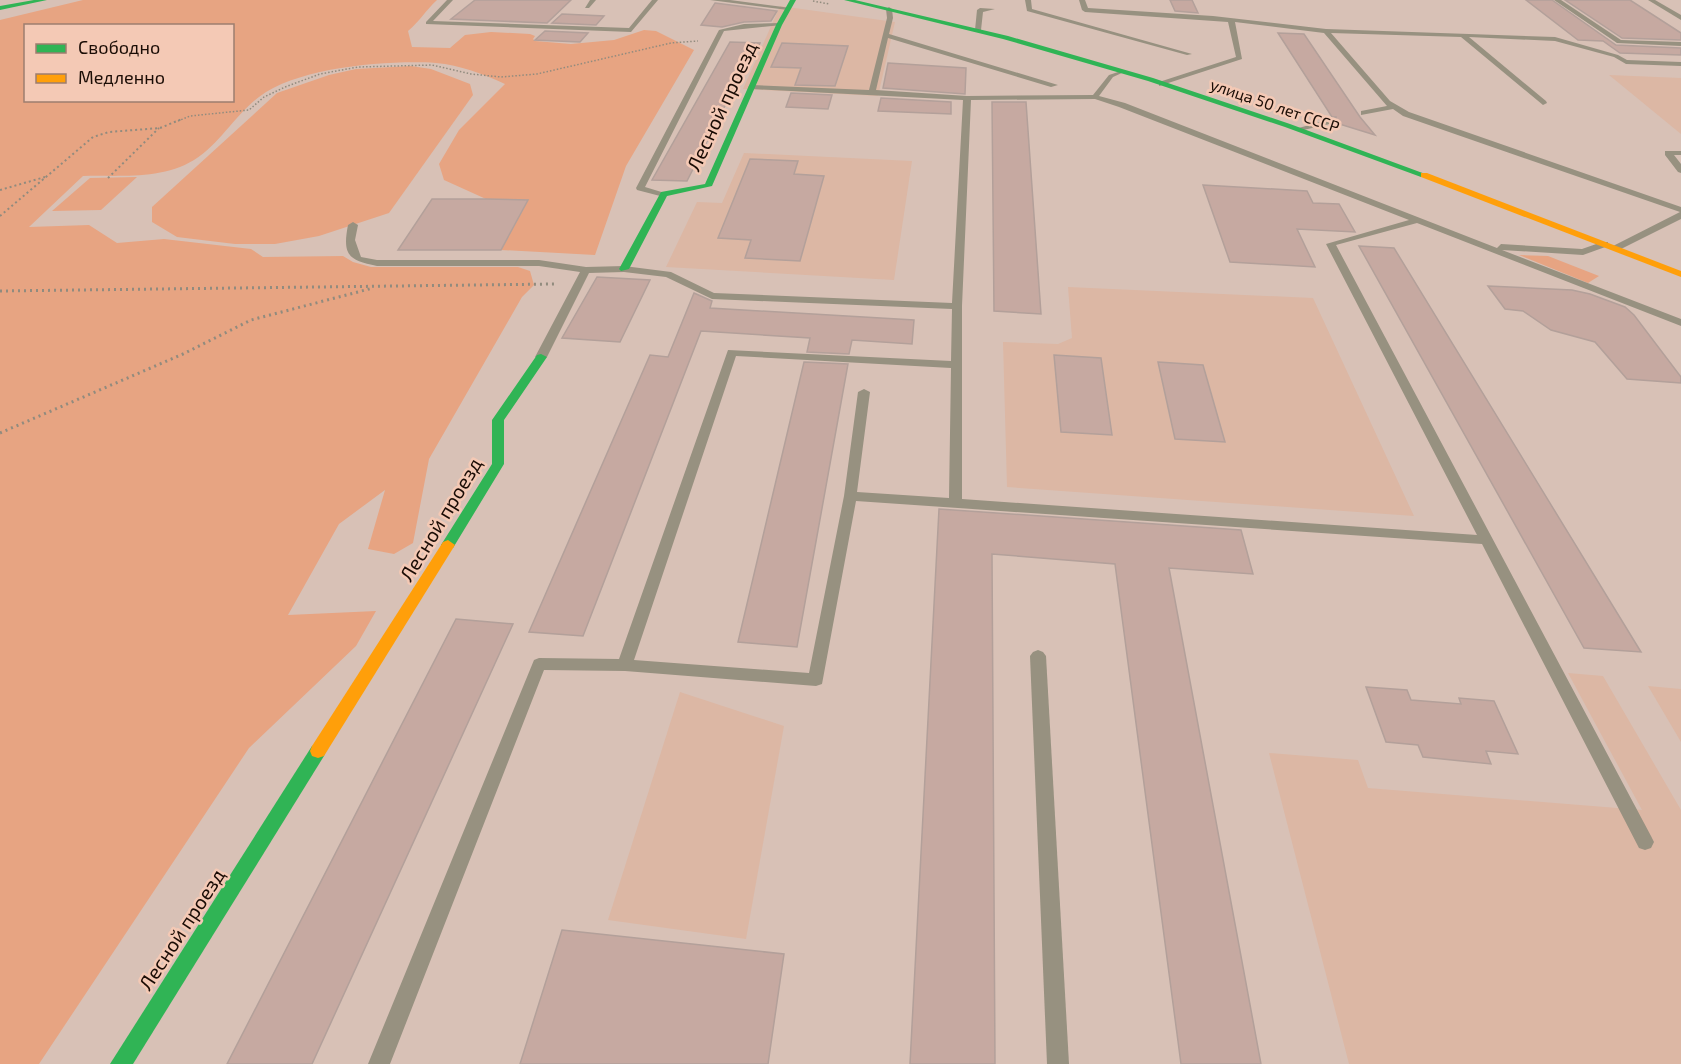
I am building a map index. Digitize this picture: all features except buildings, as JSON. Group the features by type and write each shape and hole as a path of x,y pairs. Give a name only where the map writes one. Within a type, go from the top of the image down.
{"street":[{"path":"0,6 18,0"},
{"path":"0,6 44,0"},
{"name":"улица 50 лет СССР","path":"847,0 1063,52 1299,129 1681,274"},
{"name":"Лесной проезд","path":"664,194 708,186 790,4"},
{"path":"624,269 664,194"},
{"name":"Лесной проезд","path":"121,1064 498,464 498,420 541,357"}],"lane":[{"path":"450,0 428,23 631,30 655,0"},
{"path":"587,7 593,0"},
{"path":"713,0 790,4"},
{"path":"1082,0 1085,10 1231,20 1326,31 1555,39 1616,56 1626,62 1681,64"},
{"path":"1557,0 1619,42"},
{"path":"1651,0 1681,18"},
{"path":"1026,4 1029,10 1189,54"},
{"path":"1167,8 1171,15"},
{"path":"872,92 890,18 889,9"},
{"path":"978,30 980,10 992,9"},
{"path":"1162,84 1240,58 1231,20"},
{"path":"664,194 640,188 722,30 744,26 779,26"},
{"path":"1326,31 1387,103 1406,114 1681,210"},
{"path":"886,35 1054,85"},
{"path":"1463,35 1543,103"},
{"path":"1610,43 1681,44"},
{"path":"1582,46 1601,44"},
{"path":"1095,97 1111,76 1122,71"},
{"path":"752,87 967,98 1095,97 1122,105 1681,323"},
{"path":"955,504 957,306 967,98"},
{"path":"1364,113 1393,107"},
{"path":"1299,129 1331,121"},
{"path":"1681,153 1668,153 1681,170"},
{"path":"1486,246 1584,252 1610,246 1681,215"},
{"path":"1419,220 1331,244 1645,842"},
{"path":"353,225 350,240 357,259 377,263 539,263 586,270 624,269 668,274 712,296 957,306"},
{"name":"Лесной проезд","path":"541,357 586,270"},
{"path":"625,665 732,352 956,365"},
{"path":"379,1064 539,664 625,665 816,680 850,496 864,392"},
{"path":"850,496 1486,540"},
{"path":"1038,656 1058,1064"}],"path":[{"path":"0,216 93,137 109,132 160,128 190,116 249,110 264,98 285,87 320,74 358,67 432,65 471,74 501,77 525,75 671,43 717,40"},
{"path":"108,178 160,128"},
{"path":"0,190 47,176"},
{"path":"0,291 579,284"},
{"path":"0,433 183,354 251,320 380,287"}],"shaded area":[{"path":"83,0 437,0 408,31 412,47 450,48 465,35 491,32 530,34 535,36 533,39 535,41 571,44 614,40 644,30 656,31 694,50 626,166 595,255 501,250 527,200 486,199 444,180 439,164 459,130 505,84 471,70 436,63 416,62 369,65 319,72 276,87 250,104 212,146 194,160 154,174 83,176 29,227 89,225 117,243 164,239 251,249 263,257 343,256 353,262 371,267 518,267 530,271 534,285 522,297 429,459 413,543 394,554 368,549 385,490 339,524 288,615 376,611 356,646 249,748 39,1064 0,1064 0,20"},
{"path":"780,6 895,22 878,96 743,89"},
{"path":"411,66 431,69 470,84 473,95 389,213 319,236 275,244 235,244 177,237 152,222 152,207 277,93 329,75 356,69"},
{"path":"1609,75 1681,78 1681,134"},
{"path":"744,153 912,161 894,280 666,267 697,202 722,203"},
{"path":"137,177 101,210 52,211 90,178"},
{"path":"1519,255 1548,256 1599,276 1588,283"},
{"path":"1068,287 1313,298 1414,516 1007,487 1003,342 1058,344 1072,338"},
{"path":"1568,673 1603,676 1681,810 1681,1064 1349,1064 1269,753 1358,760 1368,788 1642,810"},
{"path":"1648,686 1681,689 1681,742"},
{"path":"680,692 784,726 746,939 608,920"}],"traffic: fast":[{"path":"0,8 44,0"},
{"path":"624,269 664,194 708,186 779,25 793,0"},
{"path":"847,0 979,31 1104,65 1242,109 1424,175"},
{"path":"448,545 498,464 498,420 541,357"},
{"path":"121,1064 318,751"}],"traffic: slow":[{"path":"1424,175 1681,274"},
{"path":"318,751 448,545"}]}
